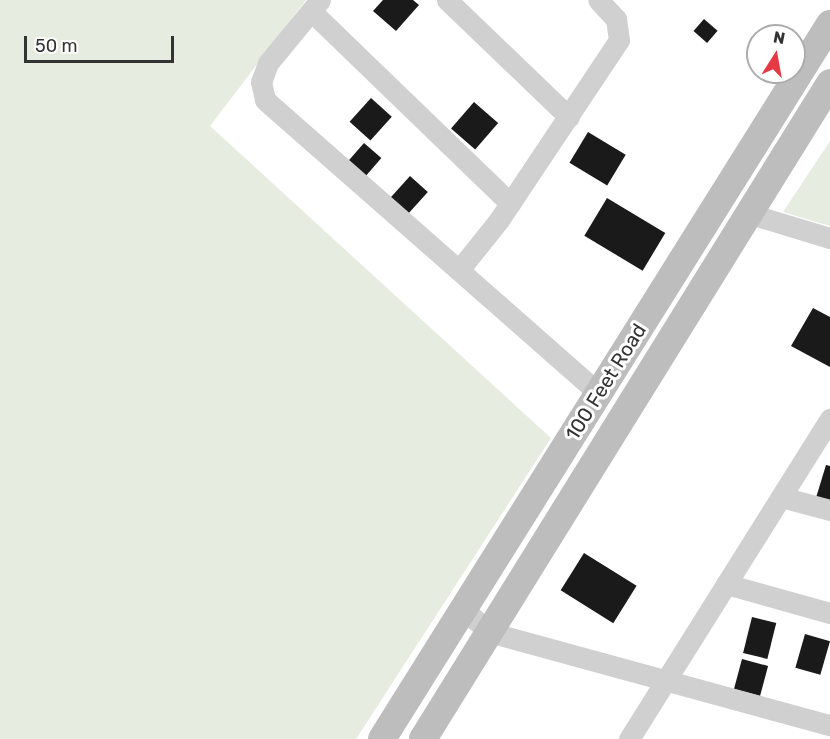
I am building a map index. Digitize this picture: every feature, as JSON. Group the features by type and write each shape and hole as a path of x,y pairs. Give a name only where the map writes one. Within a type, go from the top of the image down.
{"main road":[{"name":"100 Feet Road","path":"382,739 830,24"},
{"name":"100 Feet Road","path":"423,739 747,213 830,83"}],"street":[{"path":"447,0 569,117"},
{"path":"459,270 510,203 619,40 620,26 598,0"},
{"path":"510,203 315,6 262,74 265,100 599,393"},
{"path":"747,213 830,238"},
{"path":"629,739 830,418"},
{"path":"781,497 830,510"},
{"path":"726,584 830,613"},
{"path":"464,609 489,632 830,725"}],"shaded area":[{"path":"0,0 306,0 210,126 551,438 356,739 0,739"},
{"path":"830,141 830,226 783,212"}],"building":[{"path":"383,0 413,0 419,5 396,31 373,11"},
{"path":"704,19 718,31 707,43 694,31"},
{"path":"371,98 392,117 370,141 350,122"},
{"path":"474,102 498,123 475,149 451,128"},
{"path":"588,132 626,155 607,186 569,163"},
{"path":"364,143 381,158 365,177 348,162"},
{"path":"410,176 428,192 407,215 389,199"},
{"path":"607,198 665,233 643,271 584,236"},
{"path":"813,308 830,317 830,367 791,346"},
{"path":"826,465 830,466 830,506 815,501"},
{"path":"584,553 637,586 613,623 561,590"},
{"path":"752,617 776,623 767,659 743,653"},
{"path":"805,634 830,641 820,675 795,668"},
{"path":"742,659 768,666 760,696 734,689"}]}
